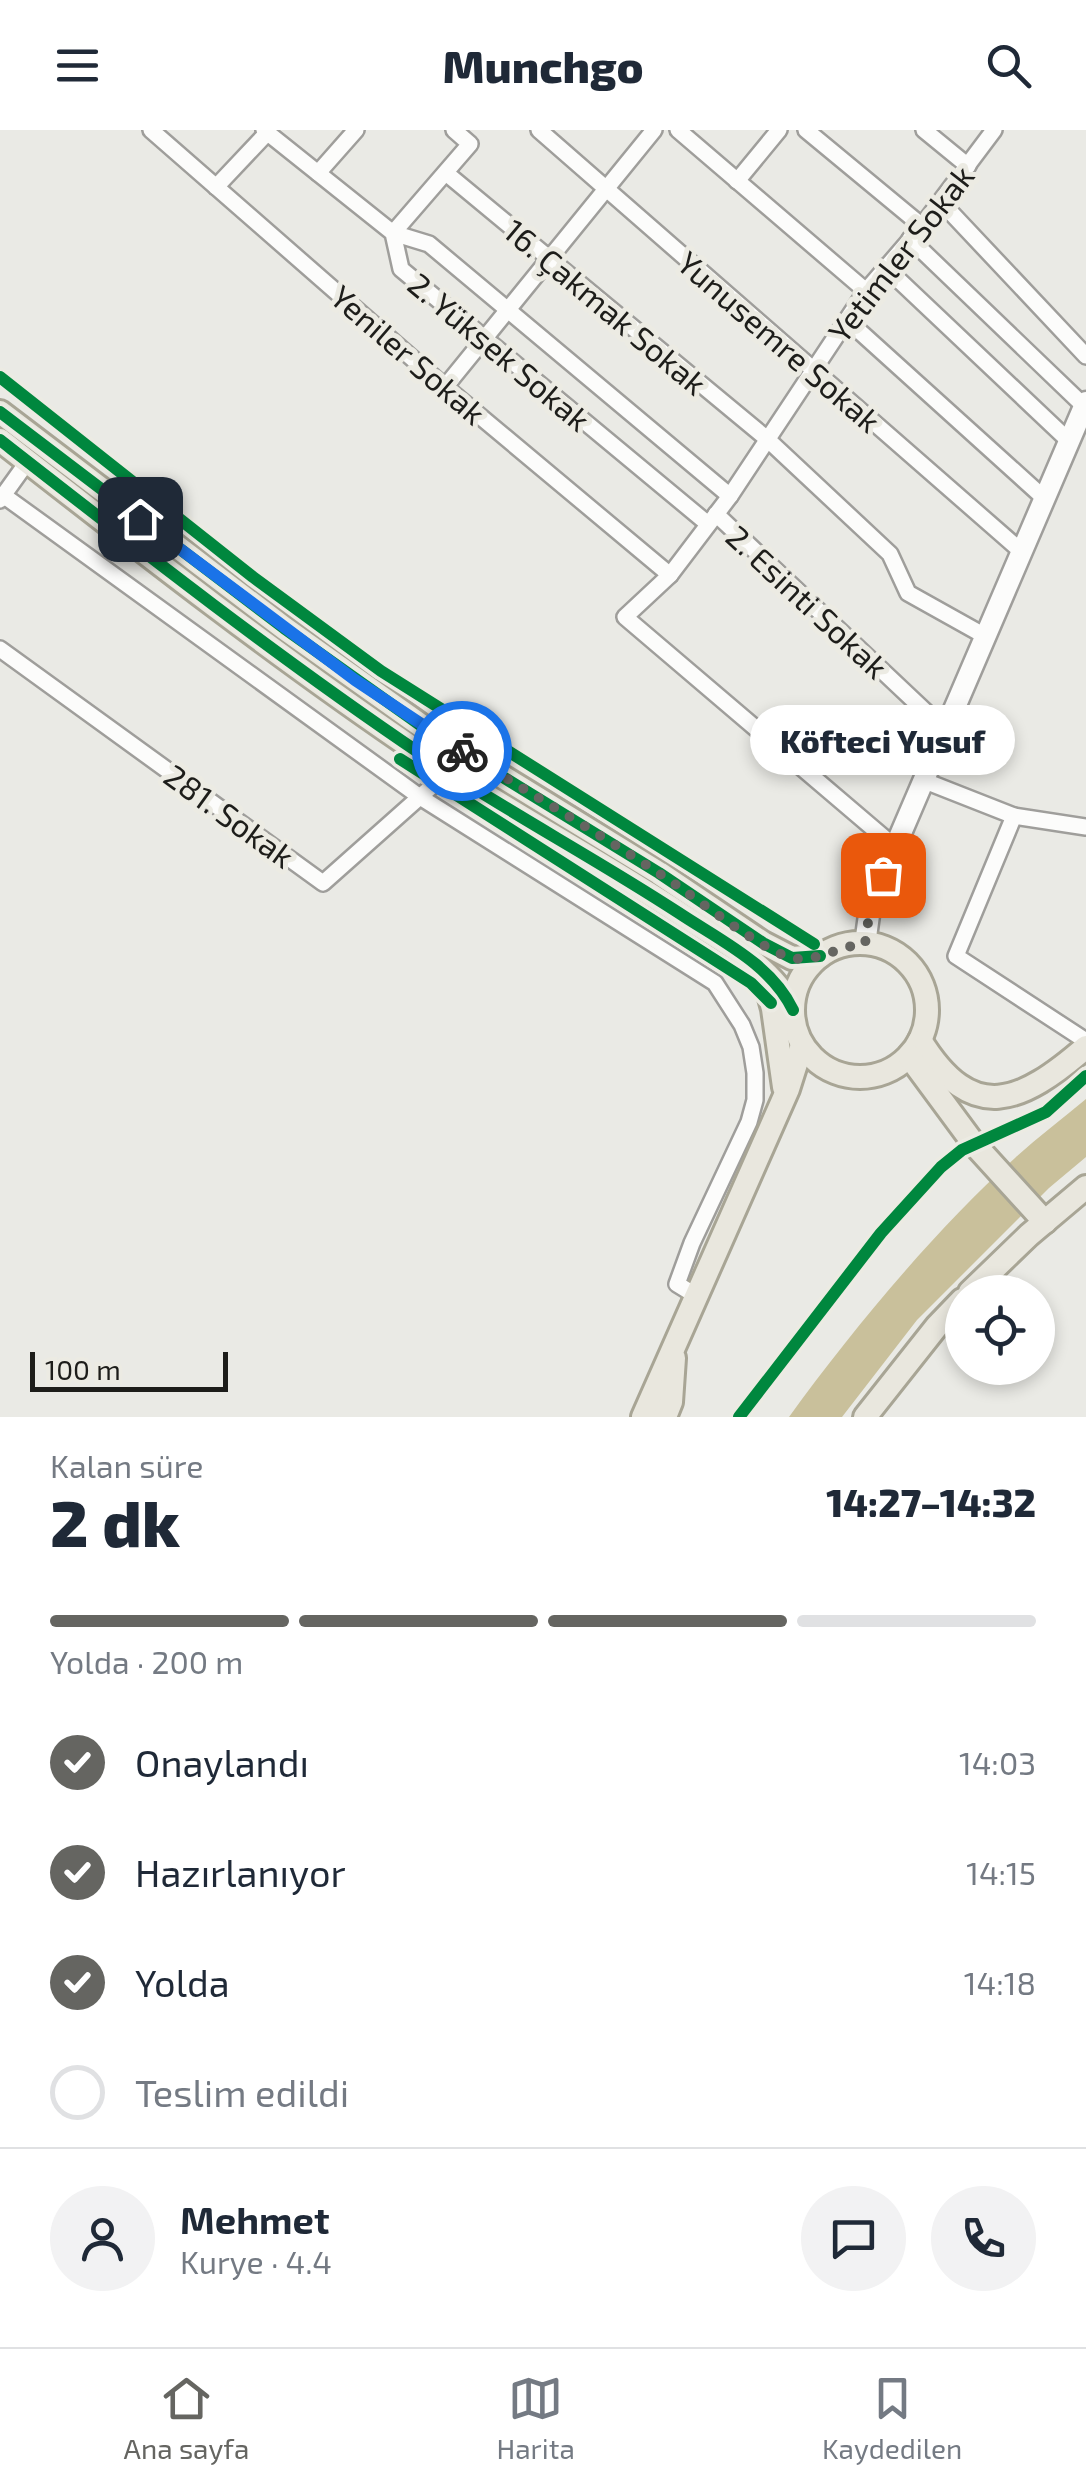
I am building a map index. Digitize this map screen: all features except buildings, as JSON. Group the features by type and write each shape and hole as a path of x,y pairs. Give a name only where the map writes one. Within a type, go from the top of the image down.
{"main road":[{"path":"865,944 870,908 1085,404"},
{"path":"0,412 284,628 434,734 659,873 763,943 792,958 820,956 848,944 865,944 898,955 923,987 927,1014 915,1048 880,1074 855,1077 826,1068 802,1045 784,991 762,968 617,872 449,771 315,680 0,440"},
{"path":"793,1010 800,982 820,956"},
{"path":"762,968 773,1009 785,1096"},
{"path":"915,1048 957,1085 980,1095 1007,1098 1038,1086 1086,1044"},
{"path":"643,1417 785,1096 802,1045"},
{"path":"915,1048 962,1129 1039,1216"},
{"path":"985,1275 1039,1216 1086,1187"},
{"path":"865,1417 945,1318"},
{"path":"666,1417 671,1402 676,1340"}],"street":[{"name":"Yeniler Sokak","path":"151,130 670,575"},
{"path":"318,173 356,130"},
{"path":"454,130 470,144 393,233 429,244 730,496"},
{"name":"Yunusemre Sokak","path":"539,130 1021,551"},
{"path":"445,386 654,130"},
{"path":"678,130 866,292"},
{"path":"738,181 779,130"},
{"path":"806,130 922,226"},
{"path":"924,130 968,166"},
{"name":"Yetimler Sokak","path":"896,847 625,617 670,575 730,496 866,292 941,202 994,130"},
{"path":"216,187 265,132"},
{"name":"2. Yüksek Sokak","path":"265,132 393,233 401,269 712,519"},
{"name":"16. Çakmak Sokak","path":"446,173 766,438 890,554 908,593 984,636"},
{"path":"941,202 1086,356"},
{"path":"910,239 1085,404"},
{"path":"885,267 1069,442"},
{"path":"846,320 1044,498"},
{"path":"28,462 2,498 420,797 715,983 751,1048 754,1100 749,1122 677,1284 694,1295"},
{"name":"2. Esinti Sokak","path":"712,519 944,729"},
{"name":"281. Sokak","path":"0,649 324,883 449,771"},
{"path":"925,780 1014,816 1086,828"},
{"path":"1014,816 956,956 1086,1044"}],"shaded area":[{"path":"1086,1099 1086,1157 1049,1188 962,1275 945,1275 945,1292 917,1320 842,1417 789,1417 925,1249 1015,1158"}],"cycle path":[{"path":"0,377 253,577 381,671 814,944"},
{"path":"0,412 284,628 433,734 659,873 763,943 792,958 820,956"},
{"path":"0,440 367,717 452,775 744,955 772,979 793,1010"},
{"path":"400,759 751,983 771,1003"},
{"path":"739,1417 881,1233 941,1167 962,1150 1046,1112 1086,1076"}],"way so far":[{"path":"462,751 792,958 820,956 848,944 865,944 870,908 883,875"}],"place":[{"name":"Köfteci Yusuf","path":"883,875"}],"route":[{"path":"140,519 355,680 462,751"}]}
